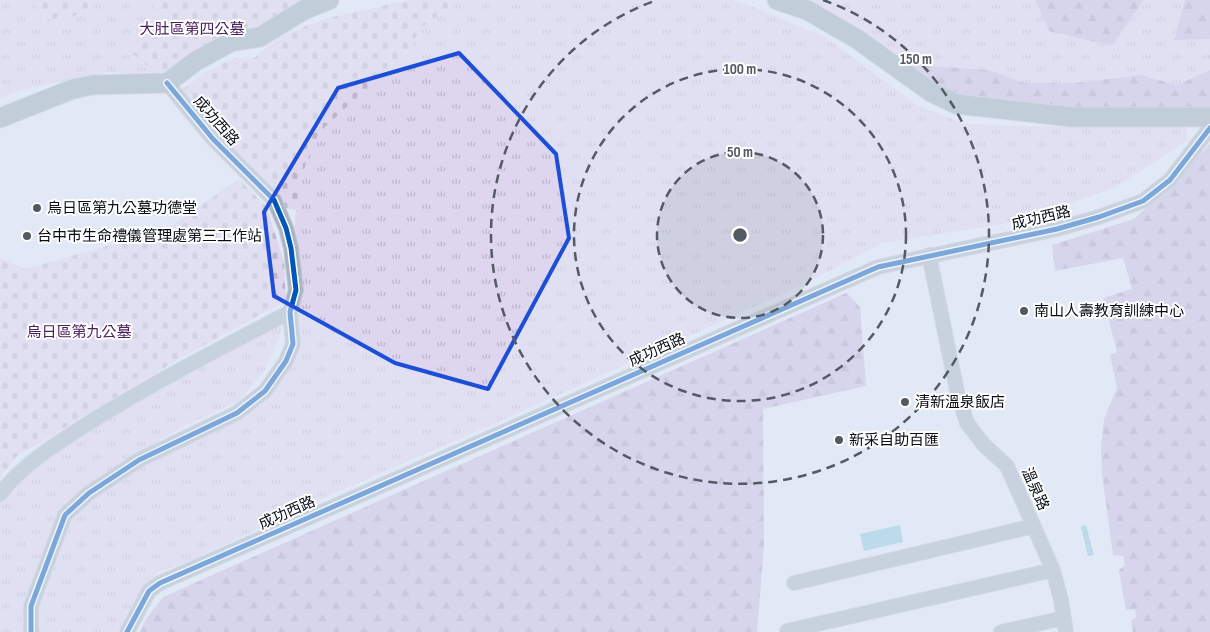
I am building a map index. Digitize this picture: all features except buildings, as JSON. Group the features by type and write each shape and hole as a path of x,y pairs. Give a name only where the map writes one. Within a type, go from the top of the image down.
{"street":[{"path":"0,118 73,89 92,85 167,83 196,61 231,42 260,37 304,10 329,0"},
{"path":"777,0 807,10 857,39 931,92 956,104 1071,118 1210,117"},
{"name":"成功西路","path":"31,632 31,606 65,515 89,493 139,460 237,413 265,391 286,361 293,344 290,312 296,290 291,248 286,228 274,200 213,139 167,83"},
{"name":"成功西路","path":"127,632 149,591 160,583 878,267 1057,229 1099,217 1143,201 1170,180 1210,128"},
{"name":"溫泉路","path":"929,255 958,396 967,424 984,445 1007,466 1053,570 1065,625"},
{"path":"0,494 44,451 133,396 290,312"},
{"path":"794,583 1034,526"},
{"path":"787,631 1053,570"},
{"path":"1002,632 1065,625"}],"highlighted area":[{"path":"459,53 556,154 569,238 488,389 395,363 274,296 264,212 338,88"}],"green space":[{"path":"0,0 30,0 56,26 103,0 148,0 167,18 160,76 108,72 21,90 0,98"},
{"name":"大肚區第四公墓","path":"30,0 103,0 56,26"},
{"name":"大肚區第四公墓","path":"148,0 337,0 160,76 129,51 166,18"},
{"path":"409,0 461,0 422,27 409,51 320,132 308,155 296,210 276,206 180,91 209,70 235,58 254,58 280,37 311,24 328,18"},
{"path":"461,0 732,0 749,5 825,37 917,105 964,124 1072,127 1124,117 1187,125 1187,141 1114,188 1015,222 883,243 800,286 496,423 312,503 193,560 158,572 128,612 119,632 35,632 35,615 68,522 93,497 154,458 251,409 286,356 296,210 308,155 320,132 409,51 422,27"},
{"path":"775,0 1035,0 1049,31 1112,46 1144,0 1185,0 1174,39 1210,39 1210,70 1177,85 1141,75 1075,83 1024,83 990,70 884,63"},
{"path":"1035,0 1144,0 1112,46 1049,31"},
{"path":"1185,0 1210,0 1210,39 1174,40"},
{"path":"884,63 990,70 1024,83 1075,83 1141,75 1177,85 1210,70 1210,109 1137,107 1009,113 939,102"},
{"path":"1210,144 1210,632 1133,632 1131,620 1136,617 1135,609 1126,610 1119,570 1125,565 1123,556 1113,555 1102,474 1101,446 1104,419 1117,388 1110,355 1117,352 1103,298 1132,289 1123,258 1055,271 1052,245 1134,219 1169,187"},
{"name":"烏日區第九公墓","path":"239,179 266,206 284,261 286,301 179,359 16,457 0,478 0,258 25,269 165,230"},
{"path":"846,293 860,307 866,386 763,409 764,546 757,632 140,632 146,619 163,597"},
{"path":"281,318 282,328 275,349 263,373 239,401 182,427 88,485 60,513 26,598 24,632 0,632 0,493 25,459"}],"water":[{"path":"900,525 903,542 864,551 860,534"},
{"path":"1086,525 1094,555 1088,556 1081,527"}],"cycle path":[{"path":"31,632 31,606 65,515 89,493 139,460 237,413 265,391 286,361 293,344 290,312 296,290 291,248 286,228 274,200 213,139 167,83"},
{"path":"127,632 149,591 160,583 878,267 1057,229 1099,217 1143,201 1170,180 1210,128"}],"place":[{"name":"烏日區第九公墓功德堂","path":"37,208"},
{"name":"台中市生命禮儀管理處第三工作站","path":"27,236"},
{"name":"南山人壽教育訓練中心","path":"1024,311"},
{"name":"清新溫泉飯店","path":"905,402"},
{"name":"新采自助百匯","path":"839,440"}]}
